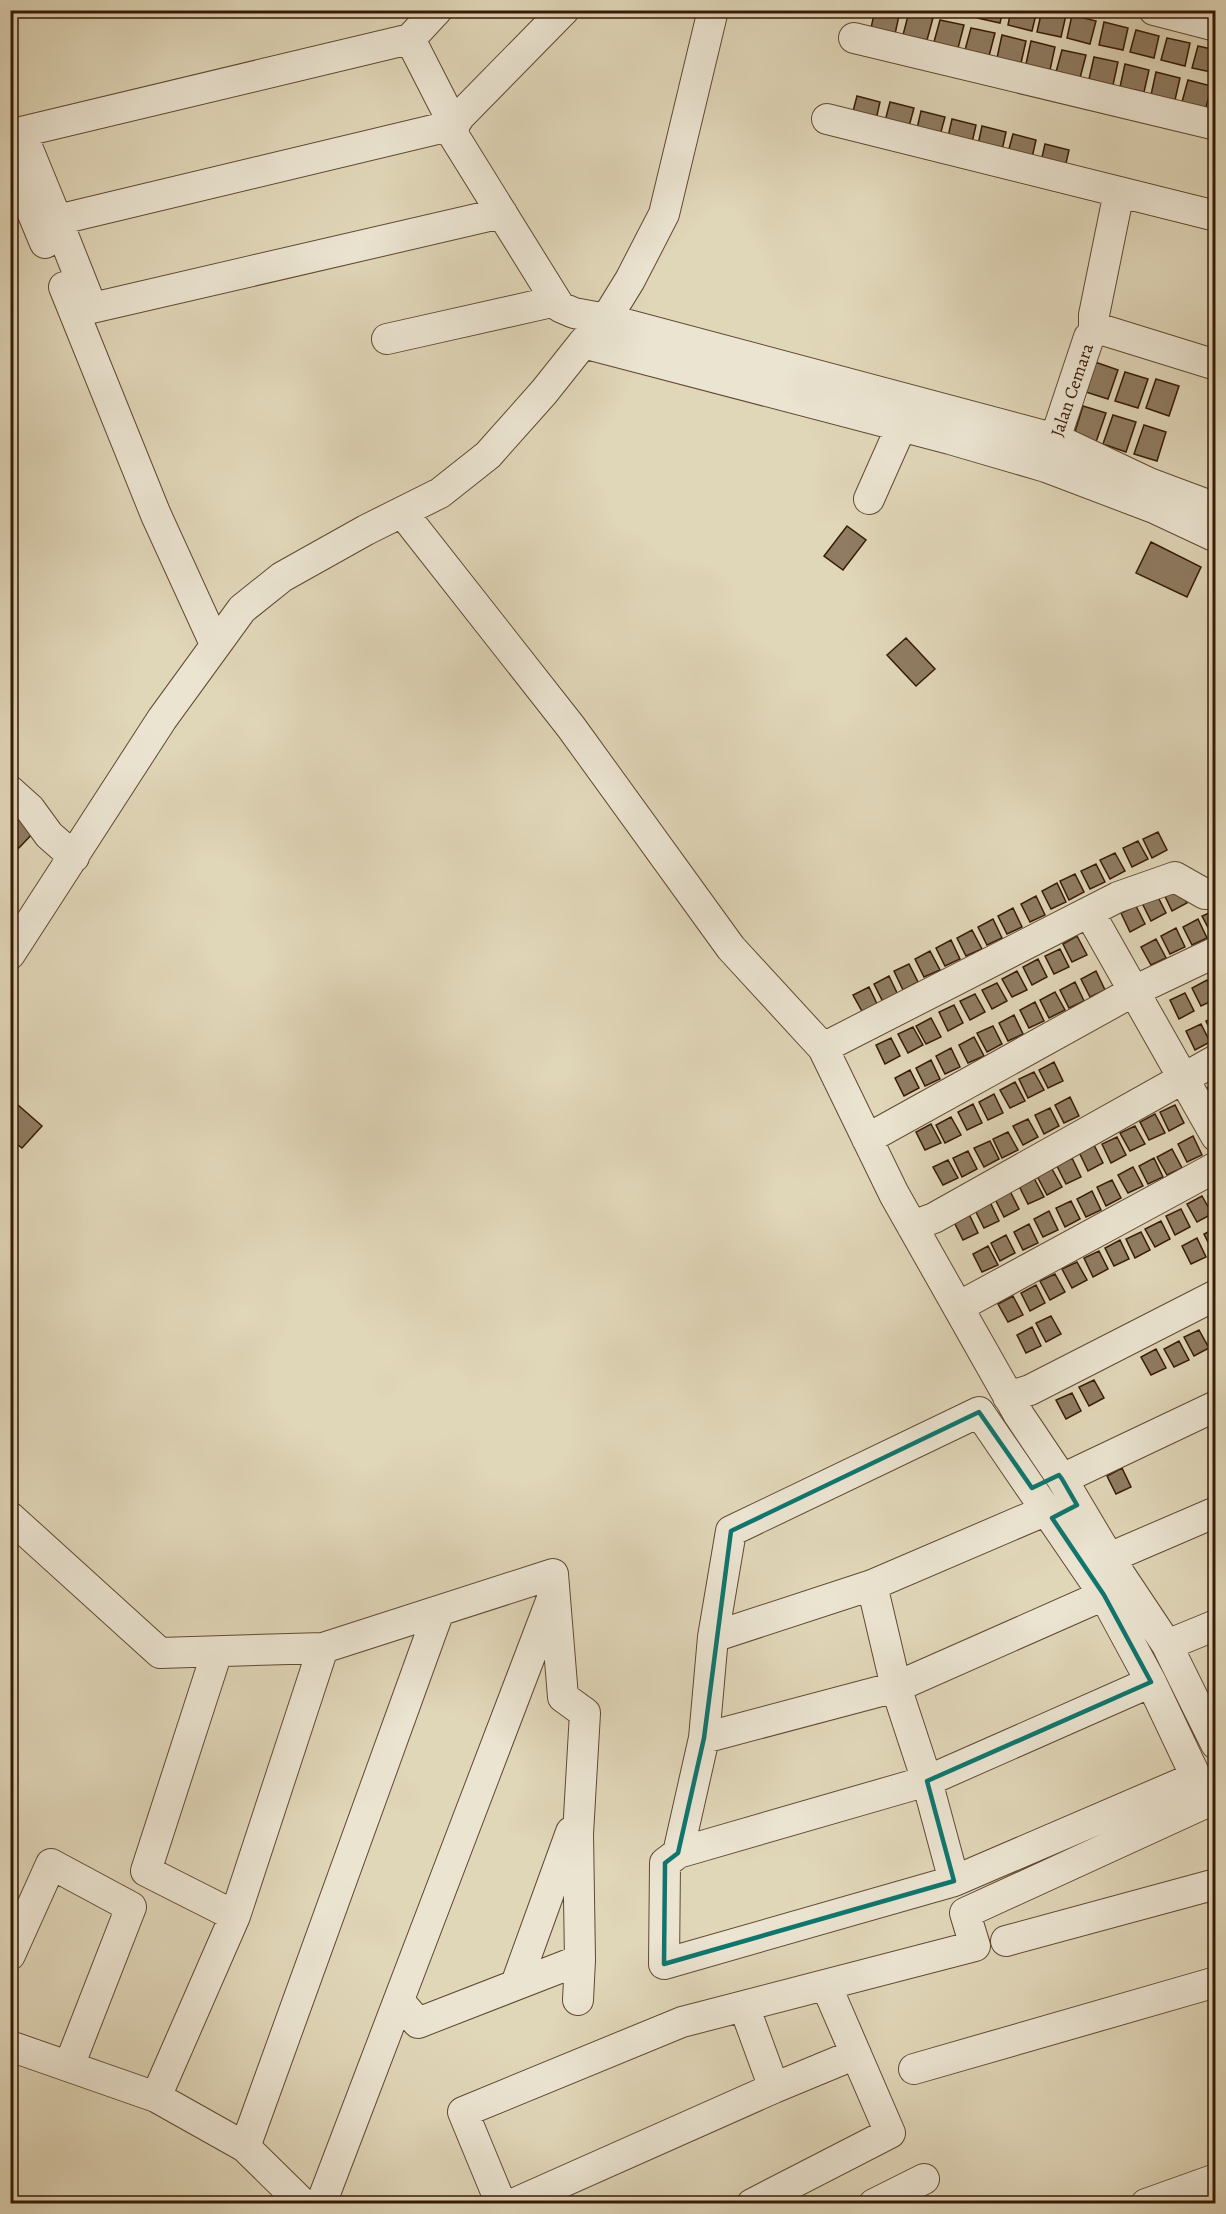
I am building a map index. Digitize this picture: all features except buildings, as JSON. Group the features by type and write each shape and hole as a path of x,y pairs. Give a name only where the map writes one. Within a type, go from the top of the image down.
{"street":[{"path":"438,10 410,39 21,132 92,308 502,213"},
{"path":"57,220 454,125 460,116 564,10"},
{"path":"10,954 162,719 242,609 282,577 440,493 488,455 606,319 630,280 664,214 713,10"},
{"path":"1154,10 1215,26"},
{"path":"854,38 1215,125"},
{"path":"410,39 454,125 454,136 558,304 564,330 579,348 950,439 1046,467 1154,508 1215,537"},
{"path":"827,119 1215,216"},
{"path":"10,173 18,192 20,209 80,324 156,515 215,644"},
{"path":"1094,332 1094,315 1119,192"},
{"path":"387,339 558,304 574,313 606,319 1056,439 1149,483 1215,508"},
{"name":"Jalan Cemara","path":"1046,467 1089,337 1094,332 1103,330 1215,364"},
{"path":"869,499 901,427"},
{"path":"402,512 571,727 731,948 823,1048 912,1226 1013,1406 1060,1477"},
{"path":"10,791 30,809 49,835 74,857"},
{"path":"823,1048 1118,897 1175,877 1205,894 1215,892"},
{"path":"1089,912 1215,1136"},
{"path":"867,1138 1134,991 1215,952"},
{"path":"912,1226 934,1218 1215,1060"},
{"path":"958,1307 1215,1167"},
{"path":"1158,1335 1215,1295"},
{"path":"1013,1406 1030,1390 1158,1335 1215,1319"},
{"path":"1052,1505 1060,1477 1215,1406"},
{"path":"678,1853 704,1738 713,1637 731,1531 979,1412 1052,1505 1151,1682 1196,1777 954,1881 664,1964 665,1863 678,1853 927,1781 1151,1682"},
{"path":"1052,1505 1109,1558 1167,1645 1215,1744"},
{"path":"713,1637 872,1585 1052,1505"},
{"path":"1109,1558 1215,1512"},
{"path":"10,1517 160,1653 323,1648 553,1574 563,1697 585,1713 578,1834 580,1960 578,2000"},
{"path":"872,1585 896,1687 927,1781 954,1881"},
{"path":"321,2204 554,1592"},
{"path":"704,1738 896,1687 1104,1595"},
{"path":"245,2147 439,1611"},
{"path":"1167,1645 1215,1625"},
{"path":"156,2097 235,1916 323,1648"},
{"path":"218,1652 146,1871 235,1916"},
{"path":"501,2204 463,2112 682,2022 975,1946 965,1913 1215,1798"},
{"path":"516,1984 579,1811"},
{"path":"10,1955 51,1864 131,1907 69,2066"},
{"path":"1006,1941 1215,1884"},
{"path":"399,2001 418,2023 580,1960"},
{"path":"914,2069 1215,1982"},
{"path":"752,2204 890,2133 826,1985"},
{"path":"744,2006 774,2088"},
{"path":"10,2046 156,2097 245,2147 303,2204"},
{"path":"513,2204 856,2054"},
{"path":"1146,2204 1211,2188"}],"highlighted area":[{"path":"979,1412 1032,1488 1059,1475 1062,1479 1077,1505 1052,1518 1104,1595 1151,1682 927,1781 954,1881 664,1964 665,1863 678,1853 704,1738 731,1531"}]}
